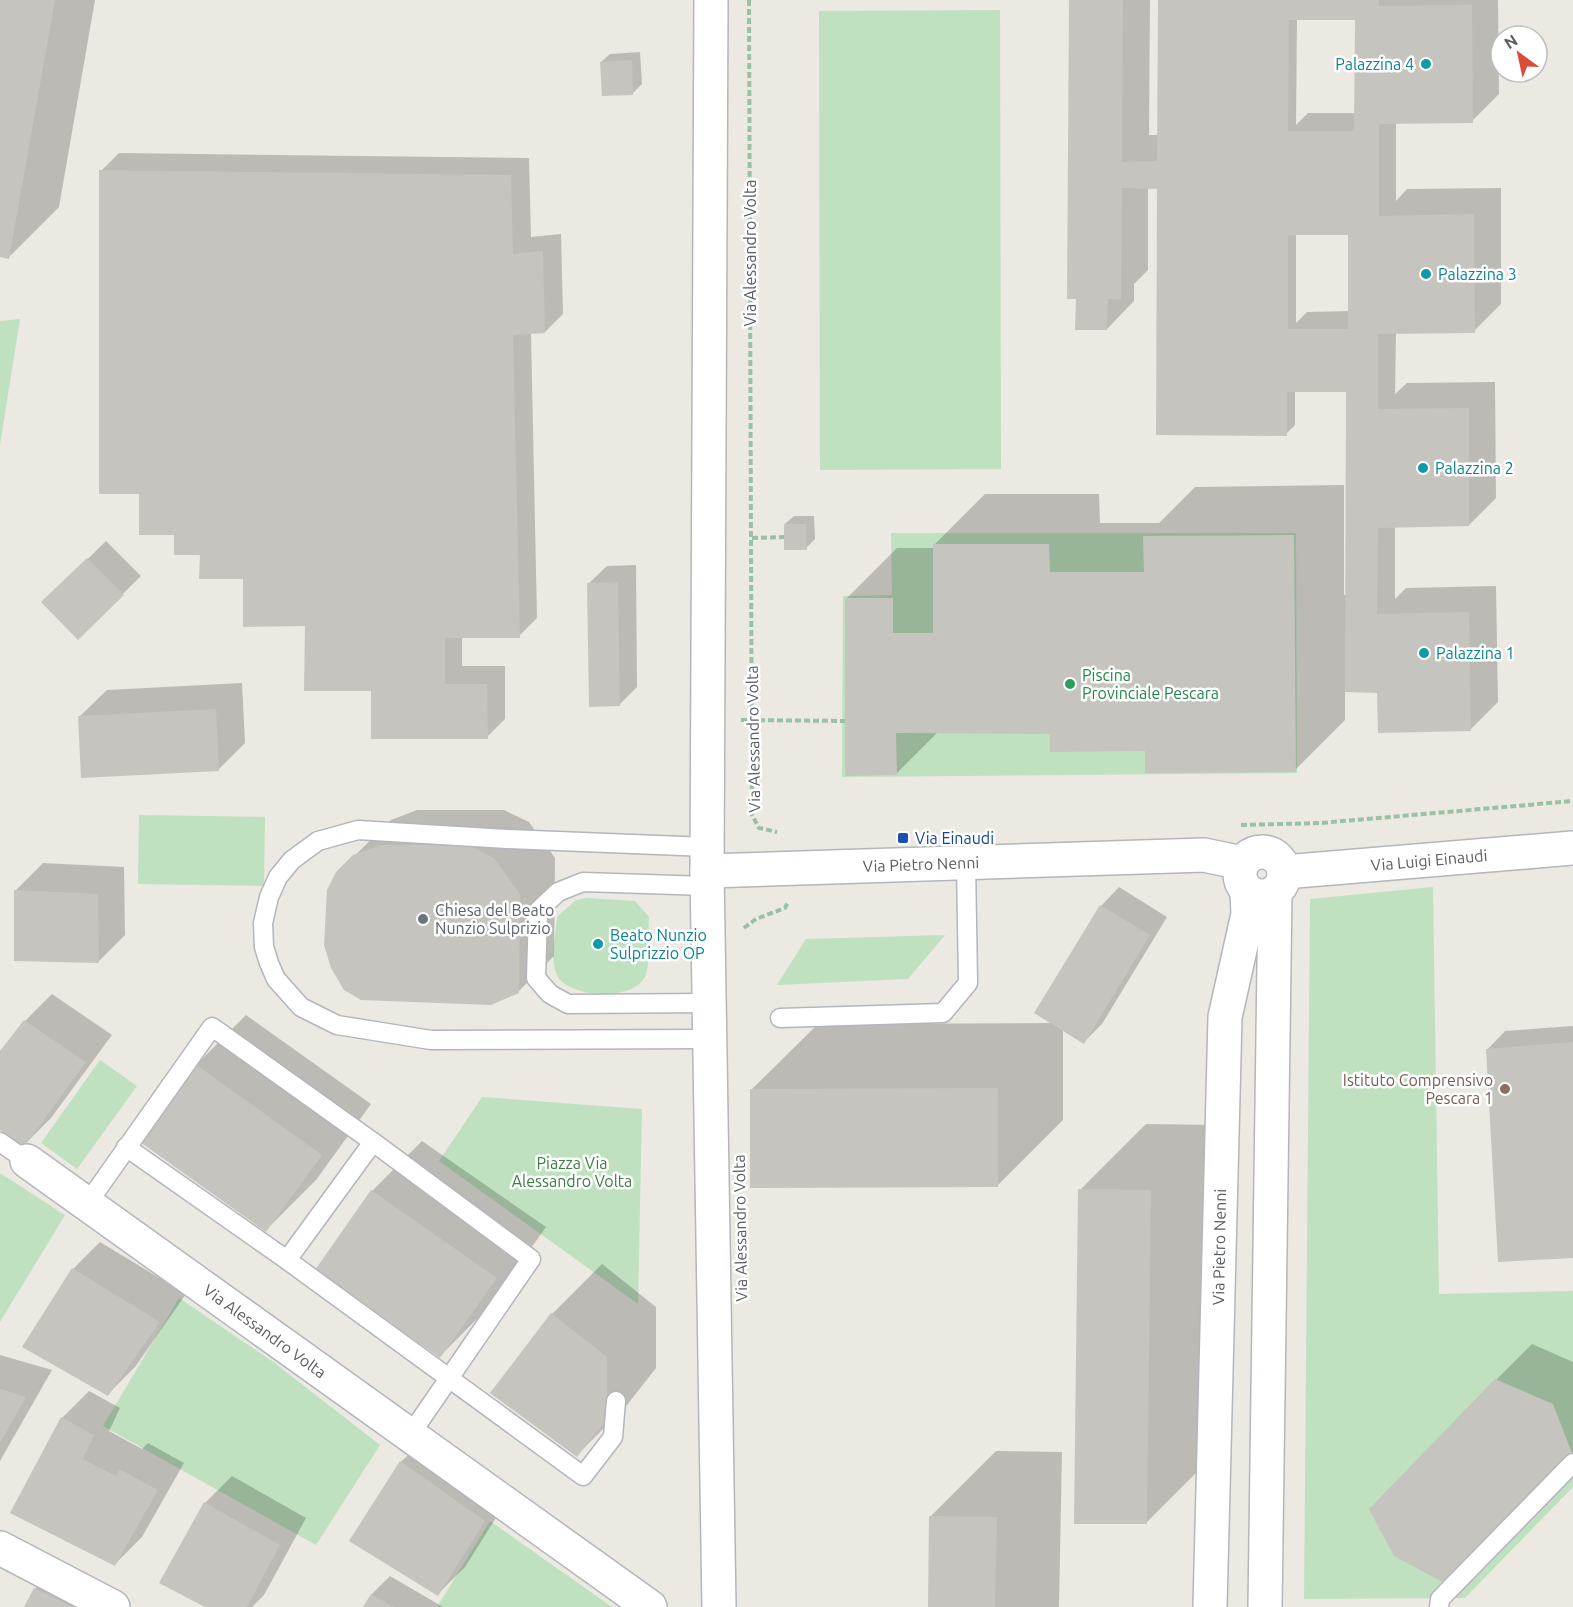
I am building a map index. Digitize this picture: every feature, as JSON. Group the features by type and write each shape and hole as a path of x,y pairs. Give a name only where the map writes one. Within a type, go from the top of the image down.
{"street":[{"name":"Via Alessandro Volta","path":"711,0 707,868 719,1607"},
{"name":"Via Luigi Einaudi","path":"1262,880 1573,848"},
{"name":"Via Pietro Nenni","path":"707,868 789,868 1204,855 1262,880 1248,914 1225,1017 1210,1607"},
{"path":"1262,880 1264,1607"},
{"name":"Via Alessandro Volta","path":"27,1161 650,1607"},
{"path":"0,1548 113,1607"}],"lane":[{"path":"707,868 507,839 358,830 318,841 292,860 278,877 269,897 263,923 264,947 276,980 301,1007 337,1025 431,1040 710,1039"},
{"path":"780,1018 943,1013 968,983 966,863"},
{"path":"707,868 583,882 558,892 538,911 536,978 550,994 568,1004 709,1002"},
{"path":"87,1204 212,1027 531,1259 410,1435"},
{"path":"0,1142 27,1161"},
{"path":"288,1260 373,1143"},
{"path":"126,1148 288,1260 583,1476 613,1437 616,1401"},
{"path":"1439,1607 1440,1599 1573,1463"}],"path":[{"name":"Via Alessandro Volta","path":"742,933 744,927 756,919 785,908 790,897 789,848 785,835 759,828 752,815 749,0"},
{"path":"752,538 784,537"},
{"path":"707,719 845,721"}],"green space":[{"path":"1000,10 1001,469 820,470 819,11"},
{"path":"20,319 0,445 0,321"},
{"name":"Piscina Provinciale Pescara","path":"891,533 1296,533 1297,773 842,777 843,596 892,595"},
{"path":"139,815 265,817 264,886 138,884"},
{"path":"1433,887 1439,1294 1573,1291 1573,1487 1465,1598 1304,1599 1310,899"},
{"path":"587,898 635,901 649,917 647,971 638,985 616,993 588,993 565,984 558,977 553,956 557,917 576,900"},
{"path":"945,935 908,979 777,985 806,939"},
{"path":"100,1060 137,1086 77,1169 41,1143"},
{"name":"Piazza Via Alessandro Volta","path":"482,1097 642,1109 638,1304 439,1161"},
{"path":"0,1173 65,1215 0,1322"},
{"path":"179,1298 272,1361 380,1445 316,1545 103,1426"},
{"path":"490,1521 612,1607 437,1607"}],"building":[{"path":"0,0 55,0 9,259 0,257"},
{"path":"1069,0 1123,0 1122,162 1157,161 1158,0 1379,0 1379,6 1472,5 1473,123 1379,124 1379,216 1474,214 1475,333 1378,334 1378,409 1469,408 1469,526 1378,528 1377,614 1469,612 1471,731 1378,733 1377,693 1345,692 1346,392 1287,392 1287,436 1156,435 1157,189 1122,188 1121,299 1108,299 1107,330 1075,330 1076,299 1067,299","holes":["1289,20 1355,20 1354,131 1288,131","1288,235 1348,235 1348,329 1288,329"]},
{"path":"632,60 633,95 602,96 600,62"},
{"path":"99,170 511,175 513,254 543,251 545,333 513,335 520,638 445,638 445,684 487,684 488,739 371,739 371,691 304,691 305,626 243,627 243,579 199,579 200,555 174,555 174,535 139,535 139,494 99,494"},
{"path":"784,524 806,524 807,550 784,550"},
{"name":"Piscina Provinciale Pescara","path":"1294,535 1296,772 1145,773 1145,751 1050,752 1050,734 896,733 897,775 845,776 845,598 893,598 893,633 933,633 933,544 1049,544 1050,572 1144,572 1143,536"},
{"path":"87,558 124,595 78,640 41,602"},
{"path":"618,582 620,706 589,707 587,583"},
{"path":"216,709 219,771 81,778 78,716"},
{"name":"Chiesa del Beato Nunzio Sulprizio","path":"381,845 468,845 494,858 520,894 519,993 491,1005 361,1000 344,990 331,968 324,945 327,890 336,872 353,855"},
{"path":"14,890 98,894 99,963 14,961"},
{"path":"1100,905 1150,935 1084,1044 1034,1013"},
{"path":"24,1020 86,1062 24,1147 0,1130 0,1051"},
{"path":"1573,1042 1573,1258 1498,1262 1486,1049"},
{"path":"195,1064 322,1155 266,1232 140,1142"},
{"path":"998,1088 998,1187 750,1188 750,1089"},
{"path":"1078,1189 1151,1190 1147,1524 1074,1524"},
{"path":"371,1190 497,1278 440,1358 315,1270"},
{"path":"72,1268 160,1322 108,1396 22,1347"},
{"path":"551,1313 607,1357 607,1419 577,1457 490,1393"},
{"path":"1495,1379 1553,1404 1573,1456 1448,1585 1394,1556 1369,1509"},
{"path":"0,1389 26,1397 0,1443"},
{"path":"61,1417 94,1435 83,1459 116,1476 119,1469 158,1490 115,1566 10,1513"},
{"path":"400,1461 485,1521 438,1596 349,1541"},
{"path":"204,1502 280,1545 247,1607 205,1607 159,1583"},
{"path":"929,1516 997,1517 995,1607 928,1607"},
{"path":"34,1588 73,1607 24,1607"},
{"path":"371,1594 394,1607 363,1607"}],"place":[{"name":"Palazzina 4","path":"1426,64"},
{"name":"Palazzina 3","path":"1426,274"},
{"name":"Palazzina 2","path":"1423,468"},
{"name":"Palazzina 1","path":"1424,653"},
{"name":"Piscina Provinciale Pescara","path":"1070,684"},
{"name":"Via Einaudi","path":"903,838"},
{"name":"Chiesa del Beato Nunzio Sulprizio","path":"423,919"},
{"name":"Beato Nunzio Sulprizzio OP","path":"598,944"},
{"name":"Istituto Comprensivo Pescara 1","path":"1505,1089"}]}
